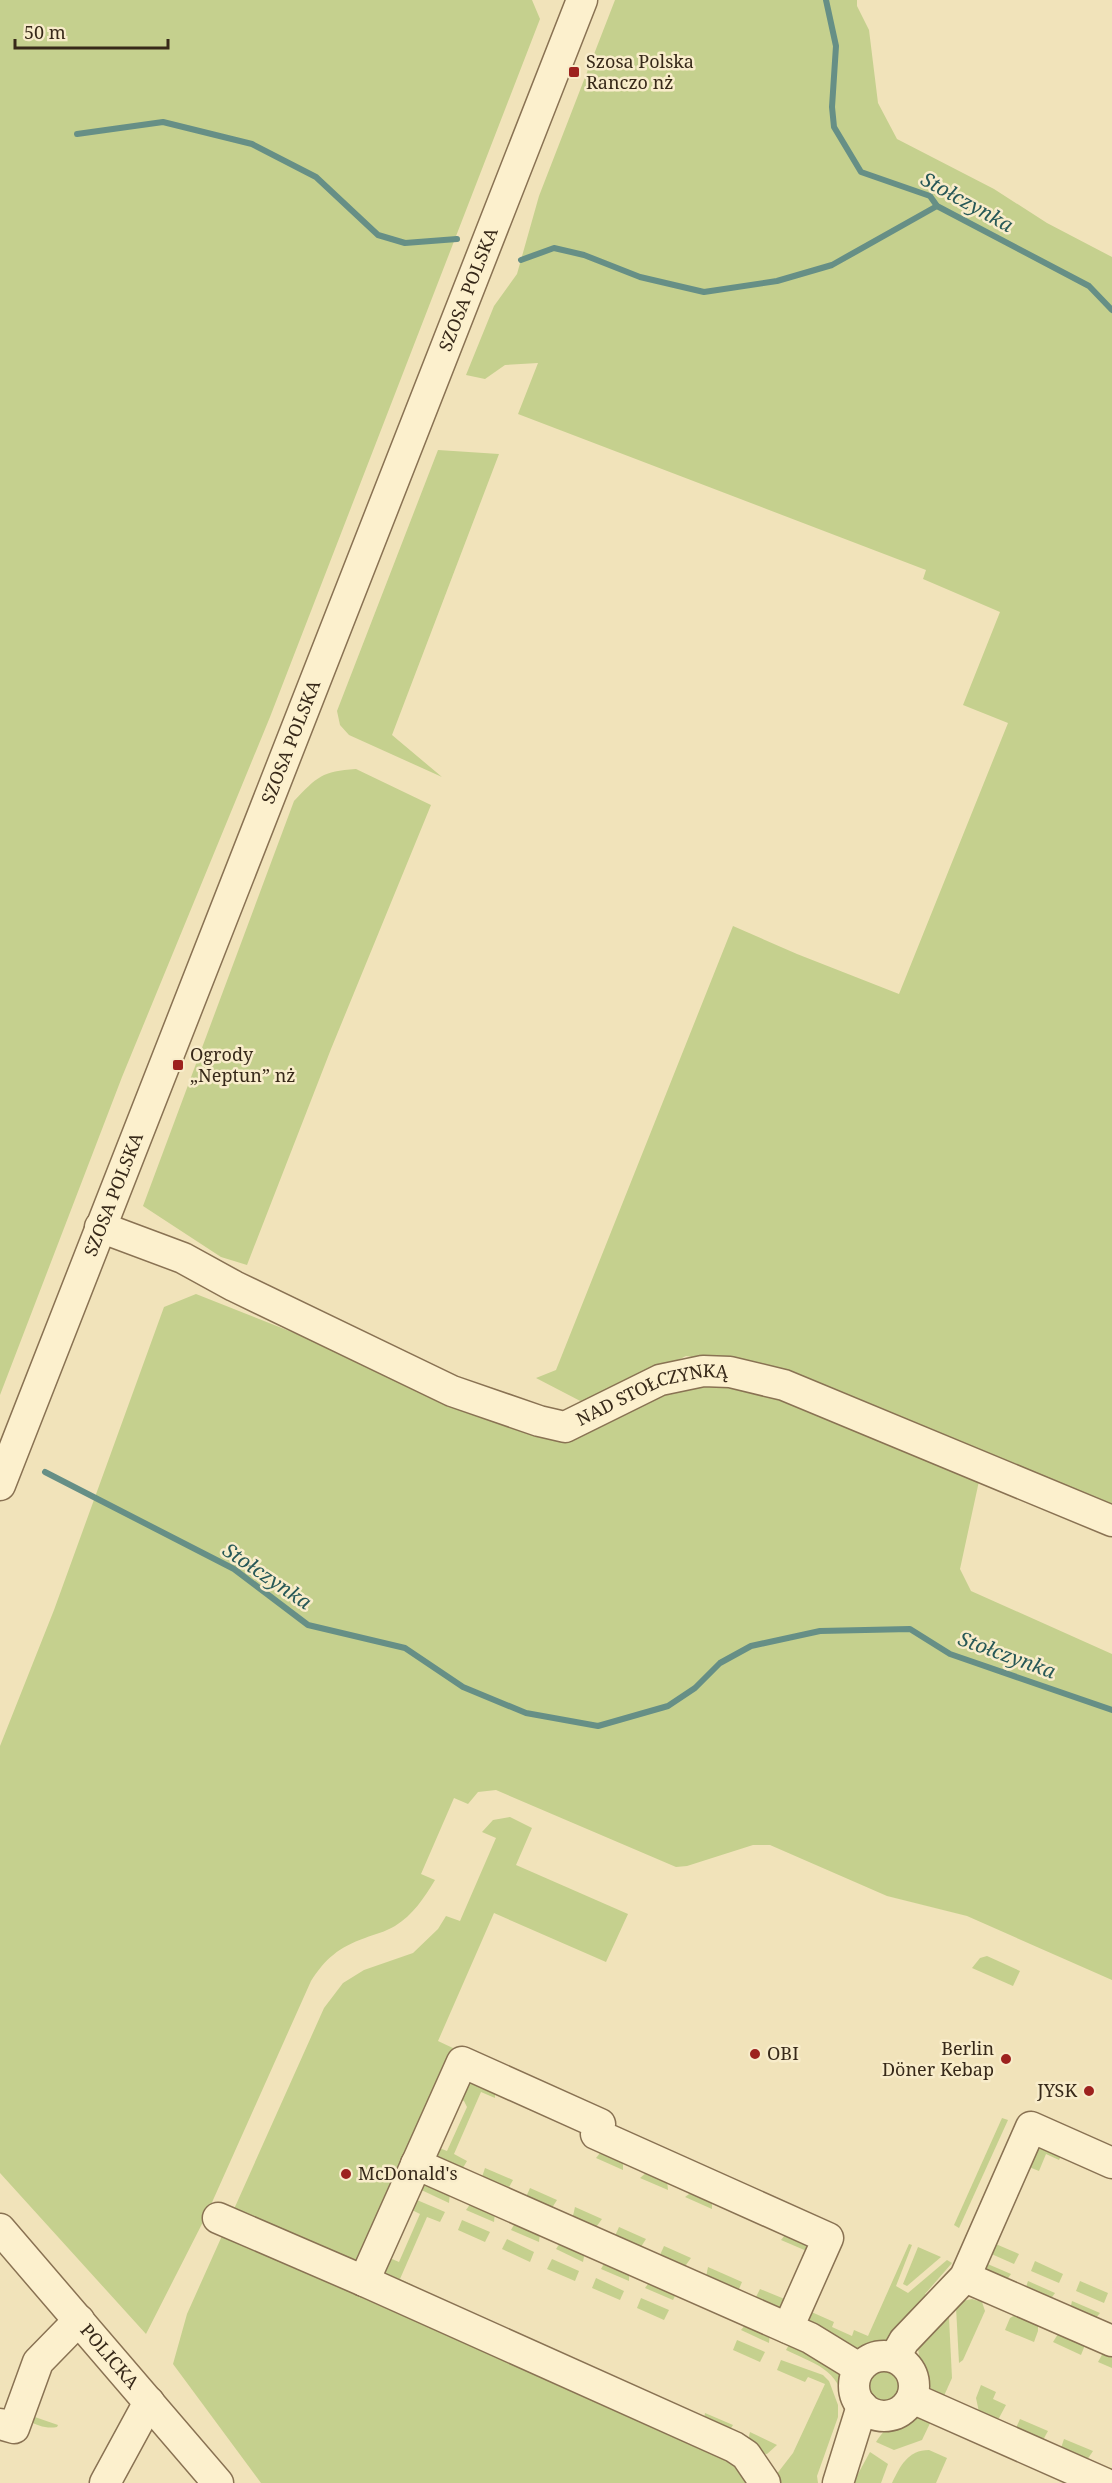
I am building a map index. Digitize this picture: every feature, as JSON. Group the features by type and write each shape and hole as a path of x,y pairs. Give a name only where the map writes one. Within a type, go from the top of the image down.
{"street":[{"name":"SZOSA POLSKA","path":"0,1485 577,3"},
{"name":"NAD STOŁCZYNKĄ","path":"100,1227 183,1258 234,1286 452,1391 538,1421 565,1427 660,1380 703,1371 730,1372 784,1385 1112,1521"},
{"path":"364,2281 462,2062 600,2124 596,2134 828,2238 788,2328"},
{"path":"895,2357 904,2341 964,2277 1031,2127 1112,2163"},
{"path":"416,2164 788,2328 837,2352 859,2368"},
{"path":"218,2218 734,2447 746,2455 765,2483"},
{"name":"POLICKA","path":"0,2229 218,2483"},
{"path":"964,2277 1112,2341"},
{"path":"0,2424 14,2428 38,2362 79,2320"},
{"path":"882,2355 895,2357 905,2364 912,2374 915,2386 912,2398 898,2413 874,2411 855,2394 854,2381 859,2368 869,2359 882,2355"},
{"path":"912,2398 1104,2483"},
{"path":"105,2483 149,2402"},
{"path":"838,2483 874,2411"},
{"path":"843,2483 874,2411"}],"green space":[{"path":"0,0 532,0 540,19 270,717 122,1077 0,1395"},
{"path":"615,0 857,0 857,6 869,30 878,103 897,139 994,189 1047,223 1112,257 1112,1508 746,1366 686,1356 588,1405 536,1378 556,1370 733,926 899,994 1008,723 963,705 1000,612 923,579 926,570 518,414 538,363 505,365 485,379 466,375 494,306 517,274 539,196"},
{"path":"438,450 499,454 392,735 442,777 349,735 340,725 337,711"},
{"path":"356,769 431,805 331,1049 247,1265 221,1257 143,1206 294,801 321,777 335,771"},
{"path":"196,1294 544,1432 667,1391 725,1380 829,1412 979,1481 960,1569 971,1591 1112,1654 1112,1980 967,1916 887,1896 770,1845 753,1845 687,1866 676,1867 496,1790 478,1792 468,1804 454,1798 421,1874 435,1880 418,1906 395,1926 340,1950 327,1960 311,1981 205,2218 146,2334 0,2173 0,1746 54,1610 164,1307"},
{"path":"510,1817 532,1828 516,1865 628,1914 606,1962 494,1913 438,2041 455,2049 351,2288 722,2450 754,2483 261,2483 173,2364 187,2314 324,2008 343,1983 364,1970 413,1953 438,1929 446,1916 460,1921 496,1838 482,1832 493,1820"},
{"path":"987,1956 1020,1971 1013,1986 972,1968 980,1958"},
{"path":"472,2081 495,2088 495,2098 481,2092 454,2154 467,2161 461,2171 433,2162 434,2146 447,2151 467,2107 464,2101 454,2097 461,2085"},
{"path":"1002,2118 1008,2120 959,2228 954,2225"},
{"path":"1042,2148 1061,2156 1059,2160 1046,2154 1039,2171 1024,2165 1036,2150"},
{"path":"600,2153 623,2161 623,2170 596,2158"},
{"path":"485,2168 513,2180 508,2189 482,2177"},
{"path":"647,2172 667,2180 668,2190 640,2178"},
{"path":"421,2181 450,2192 449,2203 415,2187"},
{"path":"530,2188 557,2200 550,2211 526,2197"},
{"path":"692,2192 712,2200 712,2209 685,2197"},
{"path":"410,2197 445,2212 440,2222 427,2217 400,2279 413,2285 410,2290 382,2273 385,2256 399,2262 420,2214 406,2207"},
{"path":"471,2203 495,2212 494,2222 466,2210"},
{"path":"575,2207 602,2219 594,2230 572,2220"},
{"path":"462,2220 490,2232 485,2242 458,2230"},
{"path":"515,2223 540,2232 539,2242 511,2230"},
{"path":"619,2227 646,2239 639,2250 615,2236"},
{"path":"785,2235 808,2242 809,2252 781,2240"},
{"path":"507,2239 534,2252 530,2262 502,2249"},
{"path":"991,2242 1019,2254 1014,2264 987,2252"},
{"path":"560,2243 585,2251 583,2262 556,2249"},
{"path":"909,2244 912,2245 896,2286 908,2293 947,2260 952,2263 925,2294 930,2299 895,2335 874,2347 862,2349 839,2343 808,2326 807,2310 834,2322 832,2327 852,2336 854,2330 868,2336"},
{"path":"664,2246 691,2258 683,2269 661,2259 660,2255"},
{"path":"918,2247 941,2257 907,2286 903,2284"},
{"path":"552,2259 579,2271 575,2281 547,2269"},
{"path":"1035,2261 1063,2274 1059,2283 1031,2271"},
{"path":"605,2262 629,2270 629,2281 601,2269"},
{"path":"983,2262 1011,2274 1006,2281 984,2277"},
{"path":"708,2267 742,2282 739,2289 735,2291 706,2277"},
{"path":"596,2278 624,2291 620,2300 592,2288"},
{"path":"650,2281 673,2289 675,2296 673,2300 645,2288"},
{"path":"1028,2281 1055,2293 1050,2300 1025,2290"},
{"path":"1080,2281 1108,2293 1104,2303 1076,2291"},
{"path":"760,2289 787,2300 780,2311 757,2301 756,2297"},
{"path":"641,2298 669,2310 664,2320 637,2308"},
{"path":"972,2299 982,2302 985,2311 963,2360 959,2363 956,2307 963,2301"},
{"path":"1072,2301 1100,2313 1095,2319 1070,2310"},
{"path":"943,2312 949,2318 952,2378 943,2398 927,2383 918,2347"},
{"path":"1017,2314 1038,2323 1034,2342 1005,2330 1010,2318"},
{"path":"746,2324 770,2332 769,2343 741,2330"},
{"path":"1058,2334 1085,2345 1081,2355 1053,2342"},
{"path":"737,2340 765,2352 760,2362 733,2350"},
{"path":"790,2343 837,2368 843,2378 850,2407 845,2414 843,2399 834,2379 819,2366 786,2350"},
{"path":"1112,2352 1112,2368 1098,2362 1103,2353"},
{"path":"781,2360 823,2375 829,2381 838,2405 838,2417 817,2476 818,2483 779,2483 776,2475 793,2453 825,2384 808,2377 805,2382 777,2370"},
{"path":"885,2363 900,2369 906,2384 900,2399 885,2405 870,2399 864,2384 870,2369"},
{"path":"981,2385 996,2392 993,2399 1006,2405 999,2418 995,2420 979,2412 976,2398"},
{"path":"705,2413 733,2425 730,2430 704,2419"},
{"path":"920,2414 932,2419 922,2440 894,2450 876,2442 895,2422"},
{"path":"29,2415 58,2425 50,2428 39,2425 29,2420"},
{"path":"1020,2419 1048,2431 1043,2440 1016,2428"},
{"path":"750,2432 777,2445 767,2454 759,2452 749,2440"},
{"path":"1064,2439 1093,2451 1087,2460 1061,2448"},
{"path":"929,2450 947,2458 936,2483 892,2483 910,2456"},
{"path":"870,2452 888,2464 881,2483 853,2483"}],"waterway":[{"name":"Stołczynka","path":"826,0 836,46 832,107 834,127 861,172 930,196 937,206 1089,286 1112,310"},
{"path":"77,134 163,122 252,144 316,177 378,235 405,243 457,239"},
{"path":"521,260 554,248 584,255 640,277 704,292 777,281 832,265 937,206"},
{"name":"Stołczynka","path":"45,1472 234,1569 308,1625 405,1648 463,1687 526,1713 598,1726 668,1706 695,1688 720,1663 751,1646 820,1631 910,1629 950,1654 1112,1710"}],"place":[{"name":"Szosa Polska Ranczo nż","path":"574,72"},
{"name":"Ogrody „Neptun” nż","path":"178,1065"},
{"name":"OBI","path":"755,2054"},
{"name":"Berlin Döner Kebap","path":"1006,2059"},
{"name":"JYSK","path":"1089,2091"},
{"name":"McDonald's","path":"346,2174"}]}
